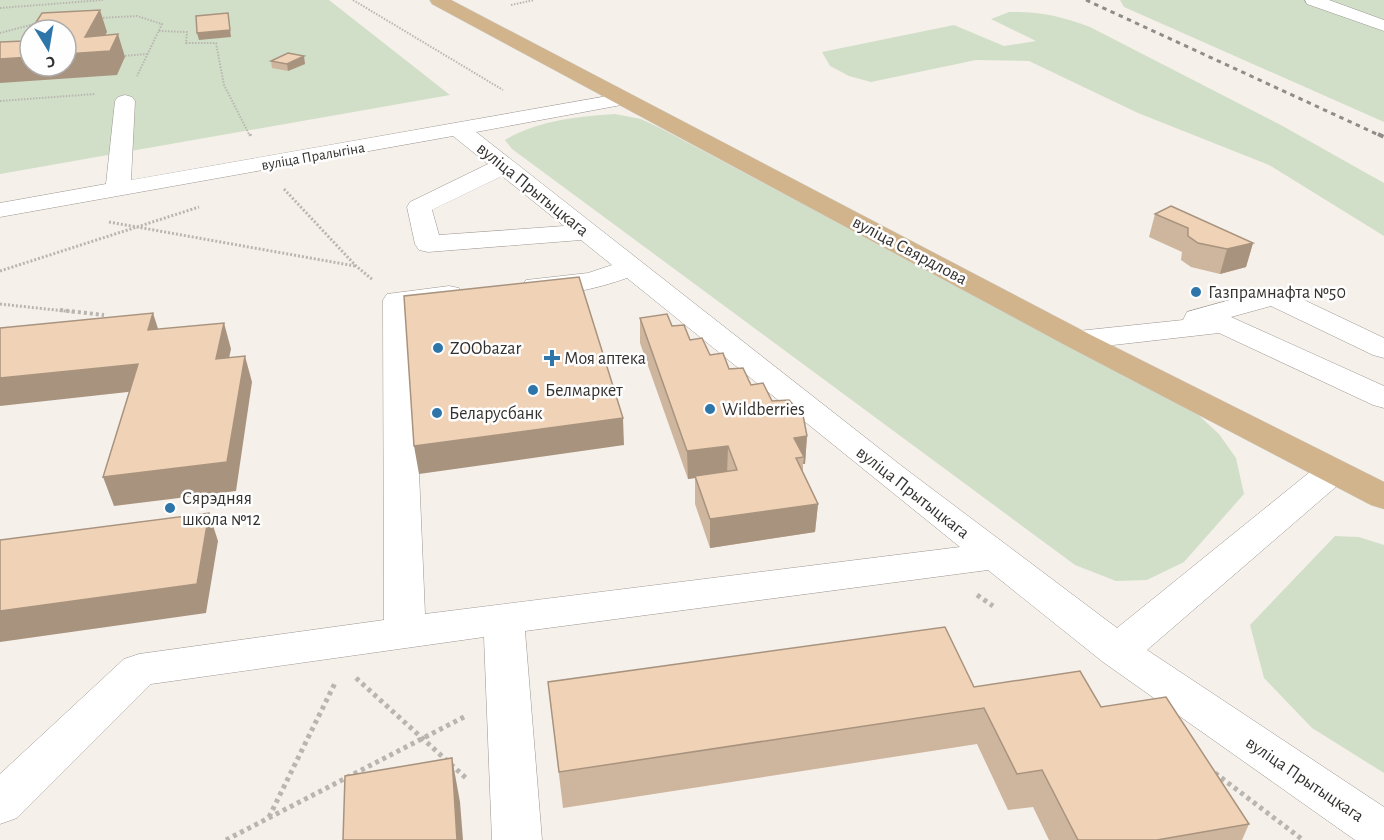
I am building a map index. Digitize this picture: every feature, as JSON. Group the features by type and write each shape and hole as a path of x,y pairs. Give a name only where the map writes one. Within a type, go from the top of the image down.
{"main road":[{"name":"вуліца Свярдлова","path":"438,0 1078,340 1384,497"}],"street":[{"path":"1313,0 1384,26"},
{"path":"1349,13 1384,6"},
{"path":"118,190 122,92"},
{"name":"вуліца Пралыгіна","path":"0,210 625,99"},
{"name":"вуліца Прытыцкага","path":"458,129 1118,651 1384,833"},
{"path":"503,166 419,207 428,244 586,232"},
{"path":"405,632 397,300 591,281 631,268"},
{"path":"1155,332 1273,296 1384,349"},
{"path":"1078,340 1223,324 1384,399"},
{"path":"1118,651 1333,471"},
{"path":"0,804 139,670 345,654 405,632 995,556"},
{"path":"504,619 518,840"}],"path":[{"path":"0,8 104,0"},
{"path":"353,0 504,91"},
{"path":"0,101 122,92 148,54 162,24 137,16 95,19"},
{"path":"0,33 18,28"},
{"path":"115,56 148,54"},
{"path":"106,221 356,266"},
{"path":"0,304 104,315"},
{"path":"268,818 345,654 423,738 466,778"},
{"path":"226,840 465,717"}],"green space":[{"path":"0,0 329,0 450,95 0,174"},
{"path":"1120,0 1384,0 1384,122 1124,7"},
{"path":"1009,12 1050,15 1090,27 1279,124 1384,183 1384,236 1269,165 1138,113 1029,61 976,60 871,82 849,76 830,66 822,52 954,25 1004,46 1036,41 991,19"},
{"path":"615,114 641,119 662,129 1196,413 1219,434 1236,458 1244,494 1184,562 1147,580 1116,581 1075,565 512,149 505,140 544,124 587,116"},
{"path":"1335,536 1359,537 1384,545 1384,773 1312,728 1264,678 1250,625"}],"building":[{"path":"100,10 85,37 118,34 110,51 78,53 78,18 39,18 42,13"},
{"path":"228,13 230,30 197,33 196,16"},
{"path":"18,41 18,58 0,59 0,42"},
{"path":"288,53 304,56 287,64 271,61"},
{"path":"1171,206 1253,243 1227,249 1198,243 1188,236 1188,228 1155,214"},
{"path":"579,277 623,418 414,446 404,296"},
{"path":"153,313 148,330 224,323 216,359 245,356 227,462 103,477 138,364 0,378 0,328"},
{"path":"667,314 672,326 684,325 690,340 702,338 710,355 723,353 729,369 743,368 751,385 763,383 772,401 789,400 803,415 807,436 794,438 804,457 796,458 818,504 710,519 695,476 737,470 728,446 687,451 640,318"},
{"path":"209,513 197,584 0,611 0,540"},
{"path":"945,627 974,687 1080,671 1101,707 1166,697 1249,824 1157,840 1078,840 1042,770 1017,774 984,708 559,772 548,682"},
{"path":"452,758 457,840 343,840 345,776"}],"railway":[{"path":"1086,0 1381,136"},
{"path":"1378,134 1384,137"}],"place":[{"name":"Газпрамнафта №50","path":"1196,292"},
{"name":"ZOObazar","path":"438,348"},
{"name":"Моя аптека","path":"552,358"},
{"name":"Белмаркет","path":"533,390"},
{"name":"Wildberries","path":"710,409"},
{"name":"Беларусбанк","path":"437,413"},
{"name":"Сярэдняя школа №12","path":"170,508"}]}
